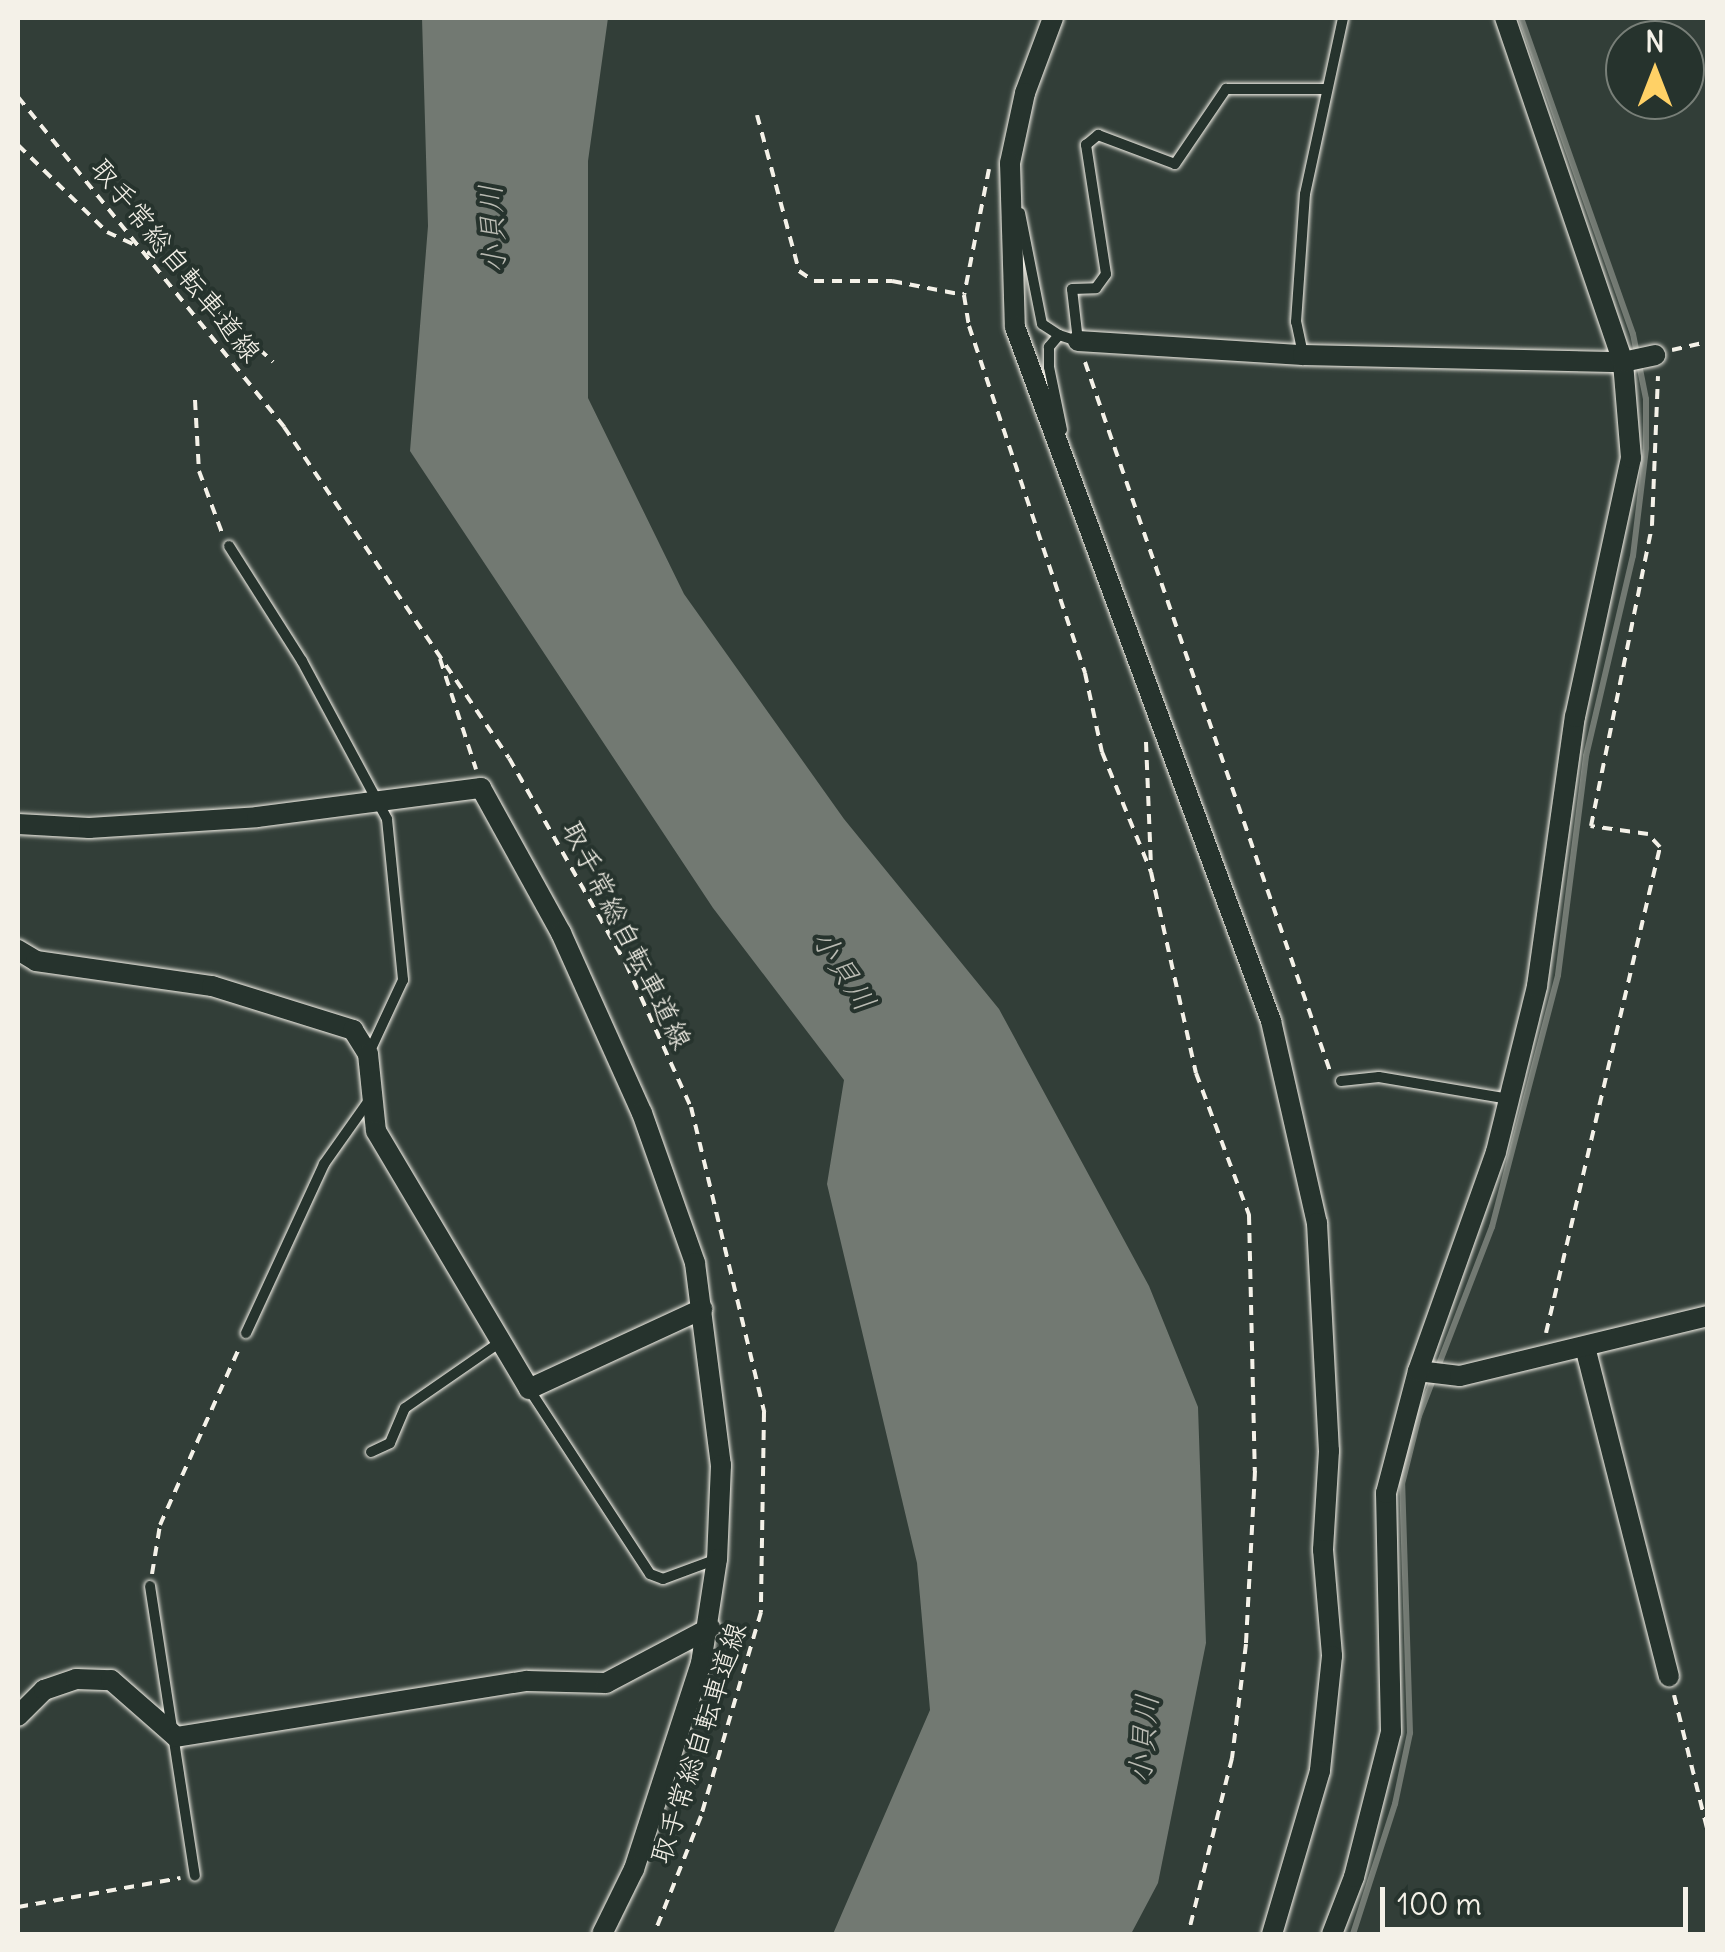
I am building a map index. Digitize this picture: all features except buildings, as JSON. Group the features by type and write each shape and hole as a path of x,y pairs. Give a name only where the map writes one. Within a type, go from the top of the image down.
{"street":[{"path":"1052,18 1011,158 1015,327 1078,507 1271,1021 1317,1223 1330,1451 1323,1550 1332,1656 1320,1771 1272,1934"},
{"path":"1332,1934 1354,1877 1391,1732 1386,1493 1418,1371 1463,1253 1509,1099 1547,934 1574,717 1622,518 1641,358 1505,18"},
{"path":"1068,338 1303,355 1641,358"},
{"path":"18,824 89,828 382,803 481,788 561,933 642,1113 695,1263 721,1466 710,1628 634,1869 602,1934"},
{"path":"18,950 36,961 212,986 334,1021 352,1030 368,1054 376,1131 528,1388 702,1309"},
{"path":"1418,1371 1446,1379 1708,1316"},
{"path":"1585,1347 1669,1676"},
{"path":"18,1716 44,1690 76,1679 111,1680 176,1737 527,1681 606,1683 710,1628"}],"lane":[{"path":"1303,355 1296,322 1305,194 1343,18"},
{"path":"1068,338 1072,289 1096,288 1106,274 1086,145 1098,135 1175,164 1226,89 1327,89"},
{"path":"1011,158 1042,324 1068,338"},
{"path":"1068,338 1049,347 1049,367 1078,507"},
{"path":"229,546 382,803 404,955 403,980 368,1054"},
{"path":"1340,1081 1380,1077 1509,1099"},
{"path":"246,1332 324,1164 370,1099"},
{"path":"371,1452 390,1443 404,1408 499,1343"},
{"path":"528,1388 650,1574 663,1578 717,1559"},
{"path":"150,1586 195,1876"}],"path":[{"name":"取手常総自転車道線","path":"18,97 284,426 509,758 626,964 691,1107 764,1412 761,1612 701,1816 654,1934"},
{"path":"757,115 799,272 814,281 892,281 964,295"},
{"path":"18,145 107,232 168,262 273,362"},
{"path":"1011,158 996,155 984,179 964,295 1018,486 1085,672 1102,752 1151,872 1196,1073 1249,1215 1255,1470 1246,1644 1232,1758 1188,1934"},
{"path":"1068,338 1327,1069 1340,1081"},
{"path":"1540,1357 1660,847 1648,834 1591,826 1652,525 1660,411 1641,358 1708,342"},
{"path":"195,400 199,470 229,546"},
{"path":"439,654 481,788"},
{"path":"1146,734 1151,872"},
{"path":"150,1586 160,1525 246,1332"},
{"path":"1669,1676 1708,1832"},
{"path":"18,1907 195,1876"}],"water":[{"name":"小貝川","path":"422,18 608,18 588,161 588,398 684,594 844,819 999,1009 1149,1286 1198,1407 1206,1643 1158,1883 1131,1934 833,1934 930,1710 917,1563 827,1184 844,1080 713,908 410,451 428,226"}],"waterway":[{"path":"1353,1934 1395,1804 1410,1733 1402,1484 1419,1416 1492,1227 1558,975 1586,756 1633,556 1646,448 1646,399 1633,334 1521,18"}]}
